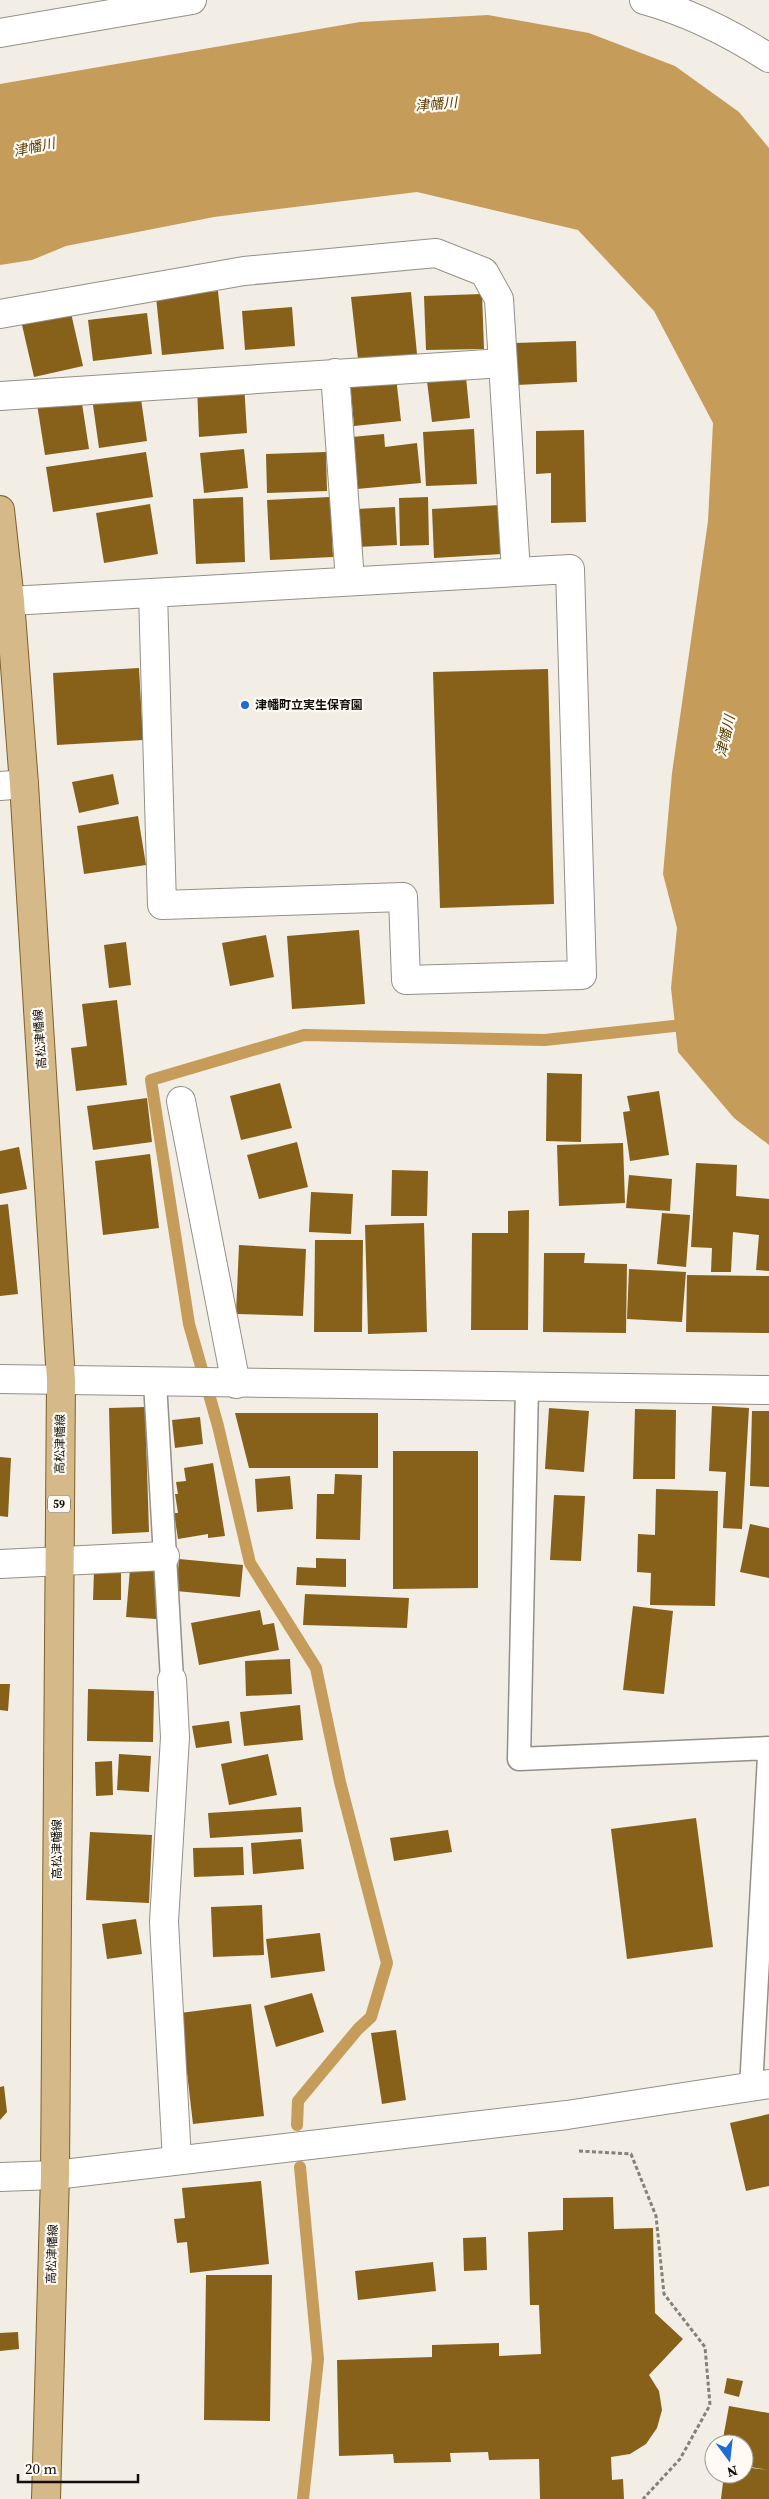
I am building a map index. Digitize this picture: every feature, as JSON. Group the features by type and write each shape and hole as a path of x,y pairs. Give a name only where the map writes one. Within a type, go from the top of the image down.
{"main road":[{"name":"高松津幡線","path":"0,510 10,601 12,785 61,1380 54,2175 46,2499"}],"street":[{"path":"0,32 192,0"},
{"path":"644,0 668,7 736,37 769,58"},
{"path":"0,314 244,271 436,253 484,272 499,299 516,572"},
{"path":"0,396 503,363"},
{"path":"335,374 350,581"},
{"path":"10,601 570,569 582,975 406,980 403,897 162,905 153,593"},
{"path":"181,1101 227,1384"},
{"path":"0,1379 227,1384 769,1390"},
{"path":"0,1564 165,1556"},
{"path":"172,1680 175,1737 164,1922 177,2160"},
{"path":"0,2177 54,2175 567,2115 760,2086"}],"lane":[{"path":"156,1382 172,1680"},
{"path":"527,1387 519,1759 769,1748"},
{"path":"760,2086 769,1756"}],"path":[{"path":"567,2115 571,2150 631,2154 656,2216 664,2294 705,2347 710,2405 680,2459 643,2499"}],"water":[{"name":"津幡川","path":"488,15 589,33 675,66 739,112 769,148 769,1145 734,1118 678,1052 671,988 677,928 663,874 672,773 708,521 713,423 654,311 578,230 417,192 214,217 66,246 32,260 0,265 0,84 360,22"}],"building":[{"path":"218,291 224,349 162,355 156,297"},
{"path":"411,292 417,354 358,359 351,297"},
{"path":"482,294 484,349 426,350 424,296"},
{"path":"292,307 295,346 245,350 242,311"},
{"path":"71,313 83,366 34,377 22,325"},
{"path":"147,313 152,354 93,361 88,320"},
{"path":"576,341 577,382 517,385 515,343"},
{"path":"396,377 401,421 354,426 350,382"},
{"path":"466,377 470,418 432,422 427,381"},
{"path":"244,383 247,433 199,437 197,386"},
{"path":"140,392 147,441 99,448 92,398"},
{"path":"81,397 89,449 45,455 37,404"},
{"path":"474,429 477,484 426,486 423,432"},
{"path":"584,430 586,522 551,523 551,473 536,474 536,431"},
{"path":"384,434 385,447 417,443 421,483 357,489 352,437"},
{"path":"244,449 248,488 204,493 200,453"},
{"path":"146,452 153,497 53,512 46,467"},
{"path":"326,452 327,491 267,493 266,454"},
{"path":"243,497 245,562 196,564 193,499"},
{"path":"330,497 333,557 270,560 267,500"},
{"path":"428,497 429,545 400,546 399,498"},
{"path":"150,504 158,554 104,563 96,513"},
{"path":"500,505 502,554 434,558 432,509"},
{"path":"395,507 397,545 358,547 356,509"},
{"path":"139,668 143,740 57,745 53,673"},
{"path":"548,669 554,904 440,908 433,672"},
{"path":"113,774 119,804 79,813 72,782"},
{"path":"138,816 146,865 84,874 77,826"},
{"path":"359,930 365,1004 292,1009 287,936"},
{"path":"266,935 274,977 230,986 222,943"},
{"path":"126,942 131,985 109,988 104,945"},
{"path":"117,1000 127,1085 76,1091 71,1048 87,1046 82,1004"},
{"path":"547,1073 582,1074 581,1142 546,1141"},
{"path":"280,1083 292,1128 241,1140 230,1096"},
{"path":"659,1091 669,1155 630,1161 623,1112 630,1111 627,1096"},
{"path":"147,1098 152,1142 93,1150 87,1106"},
{"path":"297,1142 308,1187 259,1199 247,1155"},
{"path":"623,1143 625,1203 559,1206 557,1145"},
{"path":"19,1147 27,1189 0,1194 0,1151"},
{"path":"150,1154 159,1228 103,1235 95,1161"},
{"path":"696,1163 737,1165 736,1196 769,1199 769,1271 756,1270 759,1235 733,1232 731,1272 711,1272 712,1248 691,1247"},
{"path":"392,1170 428,1171 427,1216 391,1216"},
{"path":"629,1175 672,1179 670,1211 626,1208"},
{"path":"311,1192 353,1194 351,1234 309,1232"},
{"path":"8,1204 18,1294 0,1296 0,1205"},
{"path":"529,1210 528,1330 471,1330 472,1233 508,1233 508,1211"},
{"path":"662,1213 690,1215 686,1267 657,1264"},
{"path":"424,1223 427,1332 368,1334 365,1225"},
{"path":"315,1240 363,1240 362,1332 314,1332"},
{"path":"239,1245 306,1249 303,1316 236,1314"},
{"path":"544,1253 585,1253 584,1263 627,1264 626,1333 543,1332"},
{"path":"629,1269 686,1272 682,1322 627,1319"},
{"path":"687,1275 769,1276 769,1333 686,1332"},
{"path":"712,1406 749,1408 742,1529 723,1528 726,1472 709,1471"},
{"path":"145,1407 149,1532 112,1534 109,1408"},
{"path":"549,1408 589,1411 584,1472 545,1469"},
{"path":"635,1409 676,1410 675,1479 633,1479"},
{"path":"752,1411 769,1411 769,1487 750,1486"},
{"path":"235,1413 378,1413 378,1468 249,1468"},
{"path":"200,1417 203,1444 175,1448 172,1420"},
{"path":"393,1451 478,1451 478,1588 393,1589"},
{"path":"0,1457 11,1458 8,1517 0,1516"},
{"path":"213,1463 225,1536 208,1538 208,1534 178,1539 174,1513 178,1513 175,1494 178,1494 176,1482 186,1481 184,1468"},
{"path":"335,1474 362,1475 360,1540 316,1539 317,1494 334,1494"},
{"path":"290,1476 293,1509 257,1512 255,1479"},
{"path":"656,1489 718,1491 715,1606 650,1605 651,1573 637,1572 638,1534 655,1535"},
{"path":"554,1495 585,1496 581,1561 550,1560"},
{"path":"750,1524 769,1528 769,1578 740,1572"},
{"path":"316,1558 346,1559 346,1587 296,1585 297,1567 316,1568"},
{"path":"179,1559 243,1565 240,1597 176,1591"},
{"path":"130,1569 159,1571 156,1619 126,1617"},
{"path":"94,1571 121,1572 121,1600 93,1600"},
{"path":"305,1594 409,1598 407,1628 303,1625"},
{"path":"633,1606 673,1611 664,1694 623,1690"},
{"path":"260,1610 263,1625 274,1623 279,1650 199,1665 191,1623"},
{"path":"290,1659 292,1694 246,1696 245,1661"},
{"path":"0,1684 10,1684 8,1711 0,1710"},
{"path":"88,1689 154,1691 153,1742 87,1741"},
{"path":"300,1705 303,1740 244,1746 240,1712"},
{"path":"229,1721 232,1743 196,1748 192,1726"},
{"path":"119,1754 151,1756 149,1792 117,1790"},
{"path":"268,1754 277,1795 229,1805 221,1764"},
{"path":"112,1761 113,1795 96,1796 95,1762"},
{"path":"301,1807 303,1832 210,1838 208,1813"},
{"path":"696,1818 713,1947 627,1959 611,1829"},
{"path":"448,1830 452,1852 394,1861 390,1838"},
{"path":"90,1832 152,1835 149,1903 86,1900"},
{"path":"301,1839 304,1869 253,1874 251,1843"},
{"path":"243,1847 244,1875 194,1877 193,1848"},
{"path":"262,1905 264,1955 213,1957 211,1907"},
{"path":"136,1919 142,1954 107,1959 102,1924"},
{"path":"320,1933 325,1971 271,1978 266,1939"},
{"path":"312,1993 324,2032 276,2047 264,2006"},
{"path":"251,2004 264,2116 193,2124 180,2013"},
{"path":"396,2030 406,2100 382,2104 371,2033"},
{"path":"4,2086 7,2112 0,2120 0,2087"},
{"path":"769,2114 769,2186 746,2191 730,2123"},
{"path":"261,2181 269,2264 190,2273 187,2242 177,2243 174,2219 185,2218 182,2188"},
{"path":"613,2197 614,2229 653,2228 655,2313 683,2339 649,2375 659,2391 662,2410 657,2428 646,2444 630,2454 611,2457 612,2480 623,2479 624,2499 540,2499 539,2459 489,2460 488,2452 450,2453 451,2462 394,2463 393,2454 339,2456 337,2360 432,2357 432,2345 499,2343 499,2356 541,2354 539,2305 530,2305 528,2232 563,2230 563,2198"},
{"path":"486,2237 487,2270 464,2271 463,2238"},
{"path":"433,2262 436,2291 358,2300 355,2271"},
{"path":"206,2275 272,2275 270,2421 204,2420"},
{"path":"18,2332 19,2349 0,2351 0,2333"},
{"path":"727,2378 743,2381 739,2397 724,2393"},
{"path":"729,2406 769,2413 769,2470 754,2468 754,2434 724,2434"},
{"path":"754,2468 769,2470 769,2499 721,2499 723,2484 754,2484"}],"waterway":[{"path":"297,2125 298,2101 358,2029 371,2017 387,1963 340,1782 316,1668 250,1563 218,1426 189,1324 151,1080 304,1035 545,1040 692,1024"},
{"path":"300,2167 318,2359 303,2499"}],"place":[{"name":"津幡町立実生保育園","path":"245,705"}]}
